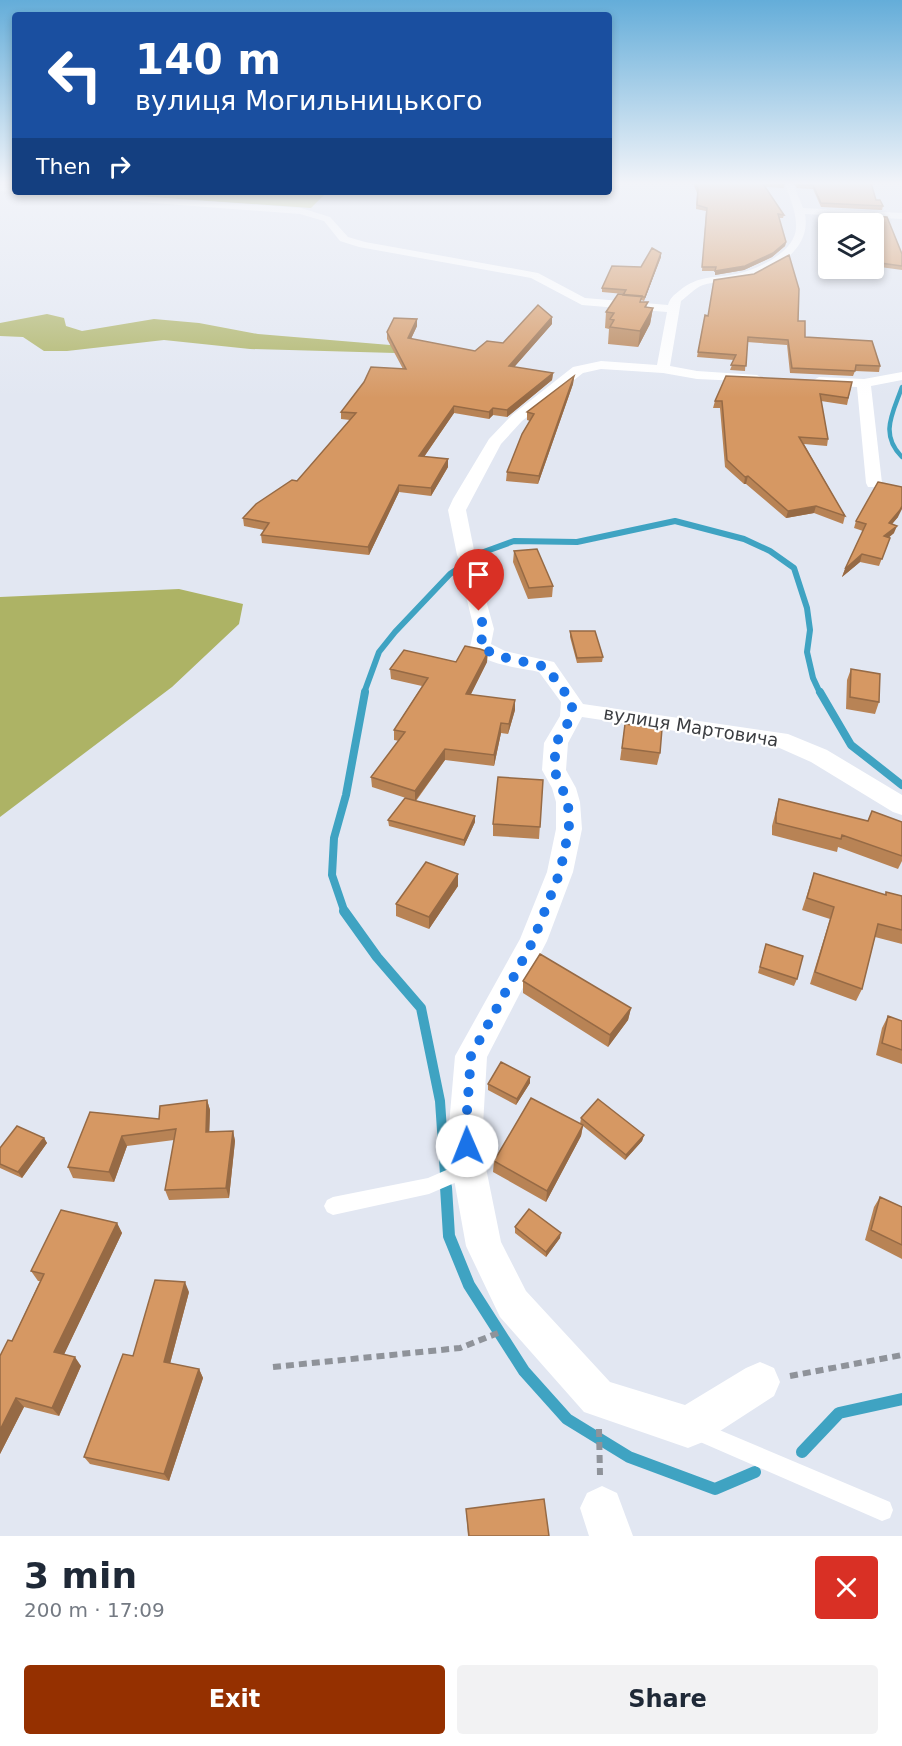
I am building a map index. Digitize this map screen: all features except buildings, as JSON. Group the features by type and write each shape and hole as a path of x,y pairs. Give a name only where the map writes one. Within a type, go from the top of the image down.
{"street":[{"path":"418,255 534,275 582,301 673,309"},
{"path":"663,369 675,300 698,283 739,277 763,268 784,255"},
{"path":"760,1382 688,1427 598,1398 513,1304 484,1246 469,1168 466,1125 471,1056 533,941 560,872 569,829 568,802 554,770 556,743 572,716 572,702 546,667 498,656 480,647 484,629 457,510 460,498 494,442 517,418 578,370 601,365 663,369 697,375 775,379"},
{"path":"809,381 864,383 902,376"},
{"path":"864,383 874,483"},
{"name":"вулиця Мартовича","path":"572,709 780,739 819,756 902,807"}],"lane":[{"path":"333,1206 429,1186 469,1168"},
{"path":"688,1427 882,1510"}],"path":[{"path":"273,1367 460,1348 488,1337"},
{"path":"760,1382 902,1355"},
{"path":"598,1398 604,1505"}],"green space":[{"path":"47,314 64,318 66,326 82,331 154,319 199,323 258,334 402,346 395,353 250,349 164,340 67,351 44,351 23,337 0,336 0,323"},
{"path":"179,589 243,604 239,624 172,687 0,817 0,597"}],"waterway":[{"path":"902,387 890,423 891,440 902,457"},
{"path":"364,693 379,652 395,632 450,574 481,553 514,541 577,542 675,521 744,539 770,551 794,568 807,608 810,630 807,652 813,678 820,693"},
{"path":"345,912 332,875 334,838 346,795 365,692"},
{"path":"820,692 851,745 902,785"},
{"path":"345,912 377,957 421,1008 440,1101 446,1189"},
{"path":"446,1187 449,1236 469,1285 524,1371 567,1419 629,1457 715,1489 755,1472"},
{"path":"802,1452 839,1413 902,1399"}],"route":[{"path":"467,1146 466,1125 471,1056 533,941 560,872 569,829 568,802 564,788 554,770 556,743 572,716 572,702 546,667 498,656 480,647 484,629 479,611"}]}
